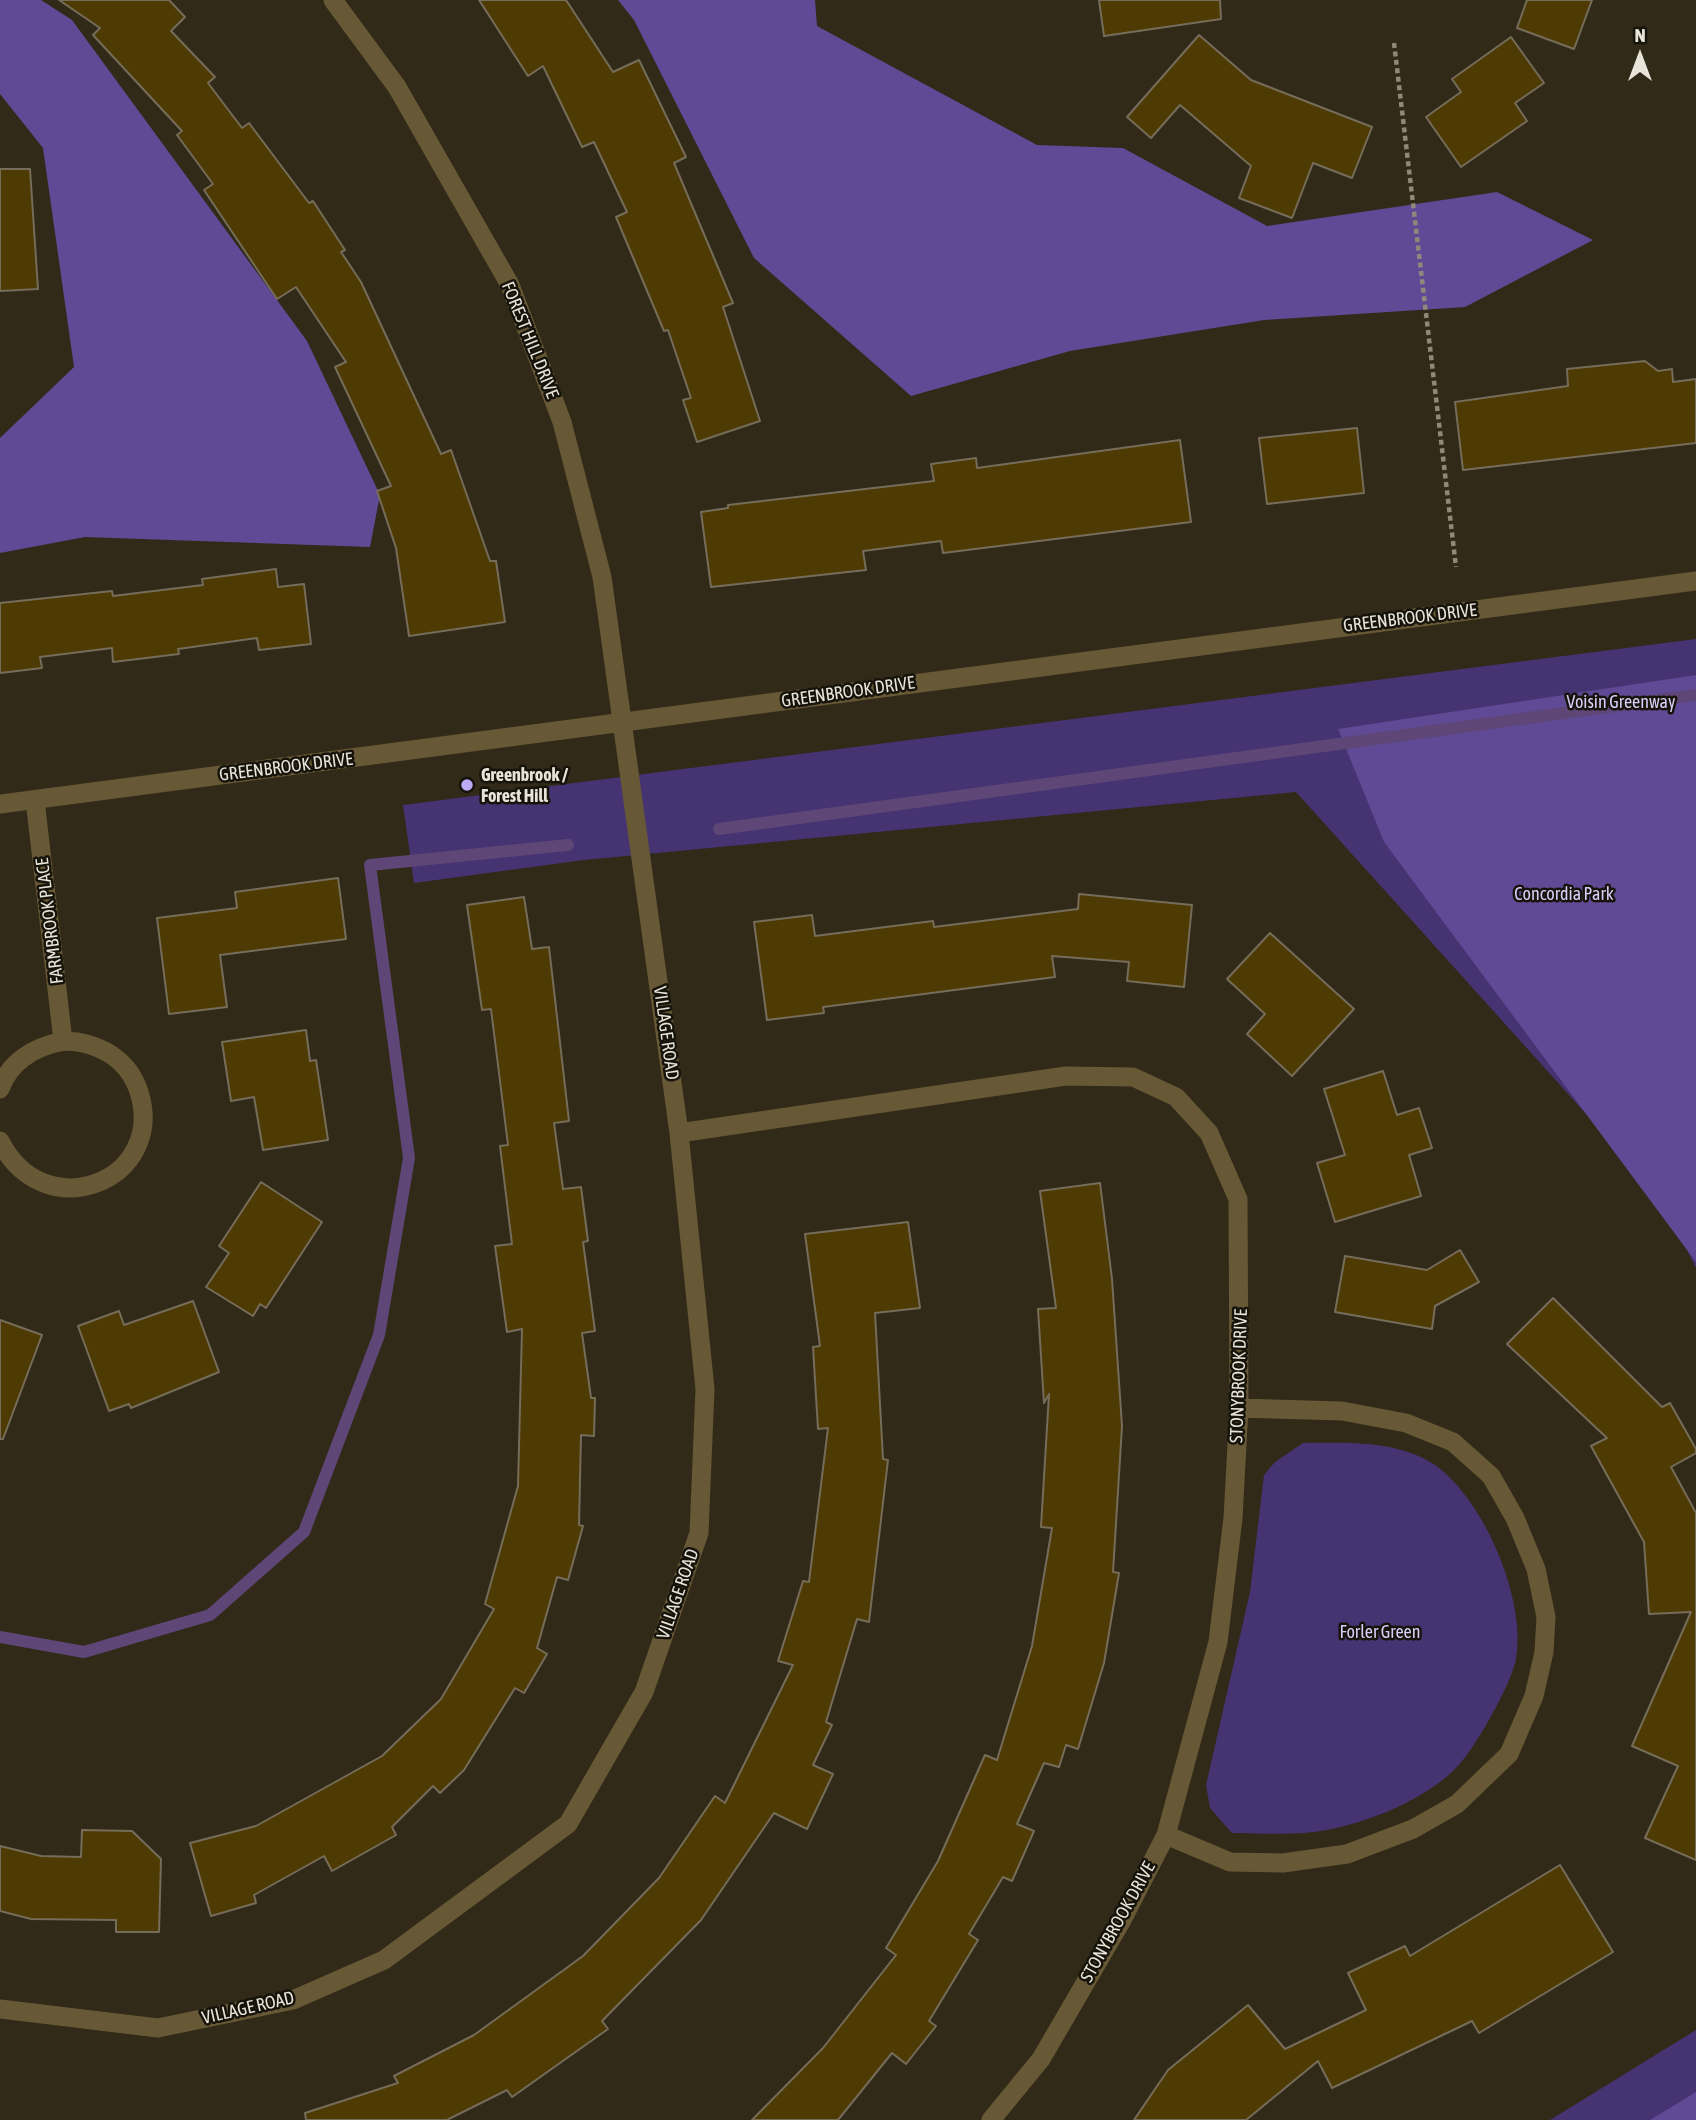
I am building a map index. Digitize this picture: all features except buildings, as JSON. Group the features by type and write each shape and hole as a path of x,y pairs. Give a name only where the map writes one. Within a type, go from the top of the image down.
{"street":[{"name":"FOREST HILL DRIVE","path":"333,0 397,87 510,285 562,422 602,578 624,722"},
{"name":"GREENBROOK DRIVE","path":"0,804 1696,581"},
{"name":"VILLAGE ROAD","path":"0,2009 158,2028 293,2000 384,1960 568,1824 644,1692 699,1533 705,1389 679,1133 624,722"},
{"name":"FARMBROOK PLACE","path":"36,800 63,1041"},
{"path":"0,1089 15,1064 38,1048 63,1041 97,1046 119,1060 135,1080 143,1104 142,1130 132,1155 117,1172 94,1185 74,1189 48,1186 30,1178 10,1161 0,1141"},
{"name":"STONYBROOK DRIVE","path":"679,1133 1066,1076 1133,1077 1176,1097 1209,1133 1238,1199 1239,1408 1233,1518 1218,1642 1166,1835 1122,1920 1041,2059 991,2120"},
{"path":"1166,1835 1230,1861 1283,1863 1347,1854 1413,1829 1457,1804 1508,1754 1534,1696 1544,1651 1546,1617 1536,1569 1515,1518 1492,1476 1453,1442 1406,1423 1342,1411 1239,1408"}],"path":[{"path":"1394,43 1456,567"}],"green space":[{"path":"0,0 41,0 72,20 307,341 380,495 370,547 85,537 0,553 0,438 74,367 43,148 0,94"},
{"path":"618,0 815,0 817,26 1037,145 1123,148 1267,226 1497,192 1593,240 1465,307 1264,320 1070,351 911,396 754,258 634,20"},
{"name":"Voisin Greenway","path":"1696,639 1696,1268 1660,1196 1296,792 584,860 414,883 403,805"},
{"name":"Concordia Park","path":"1696,675 1696,1262 1384,842 1338,729"},
{"name":"Forler Green","path":"1303,1443 1369,1444 1402,1450 1432,1463 1451,1478 1484,1524 1508,1580 1518,1635 1516,1659 1500,1700 1472,1748 1455,1769 1412,1800 1378,1815 1327,1830 1292,1834 1232,1833 1210,1808 1206,1785 1250,1592 1264,1475 1275,1462"},
{"path":"1696,2030 1696,2120 1550,2120"},
{"path":"1696,2092 1696,2120 1650,2120"}],"waterway":[{"path":"719,829 1696,695"},
{"path":"0,1637 84,1652 210,1615 304,1532 379,1335 409,1158 370,865 568,845"}],"place":[{"name":"Greenbrook / Forest Hill","path":"467,785"}]}
